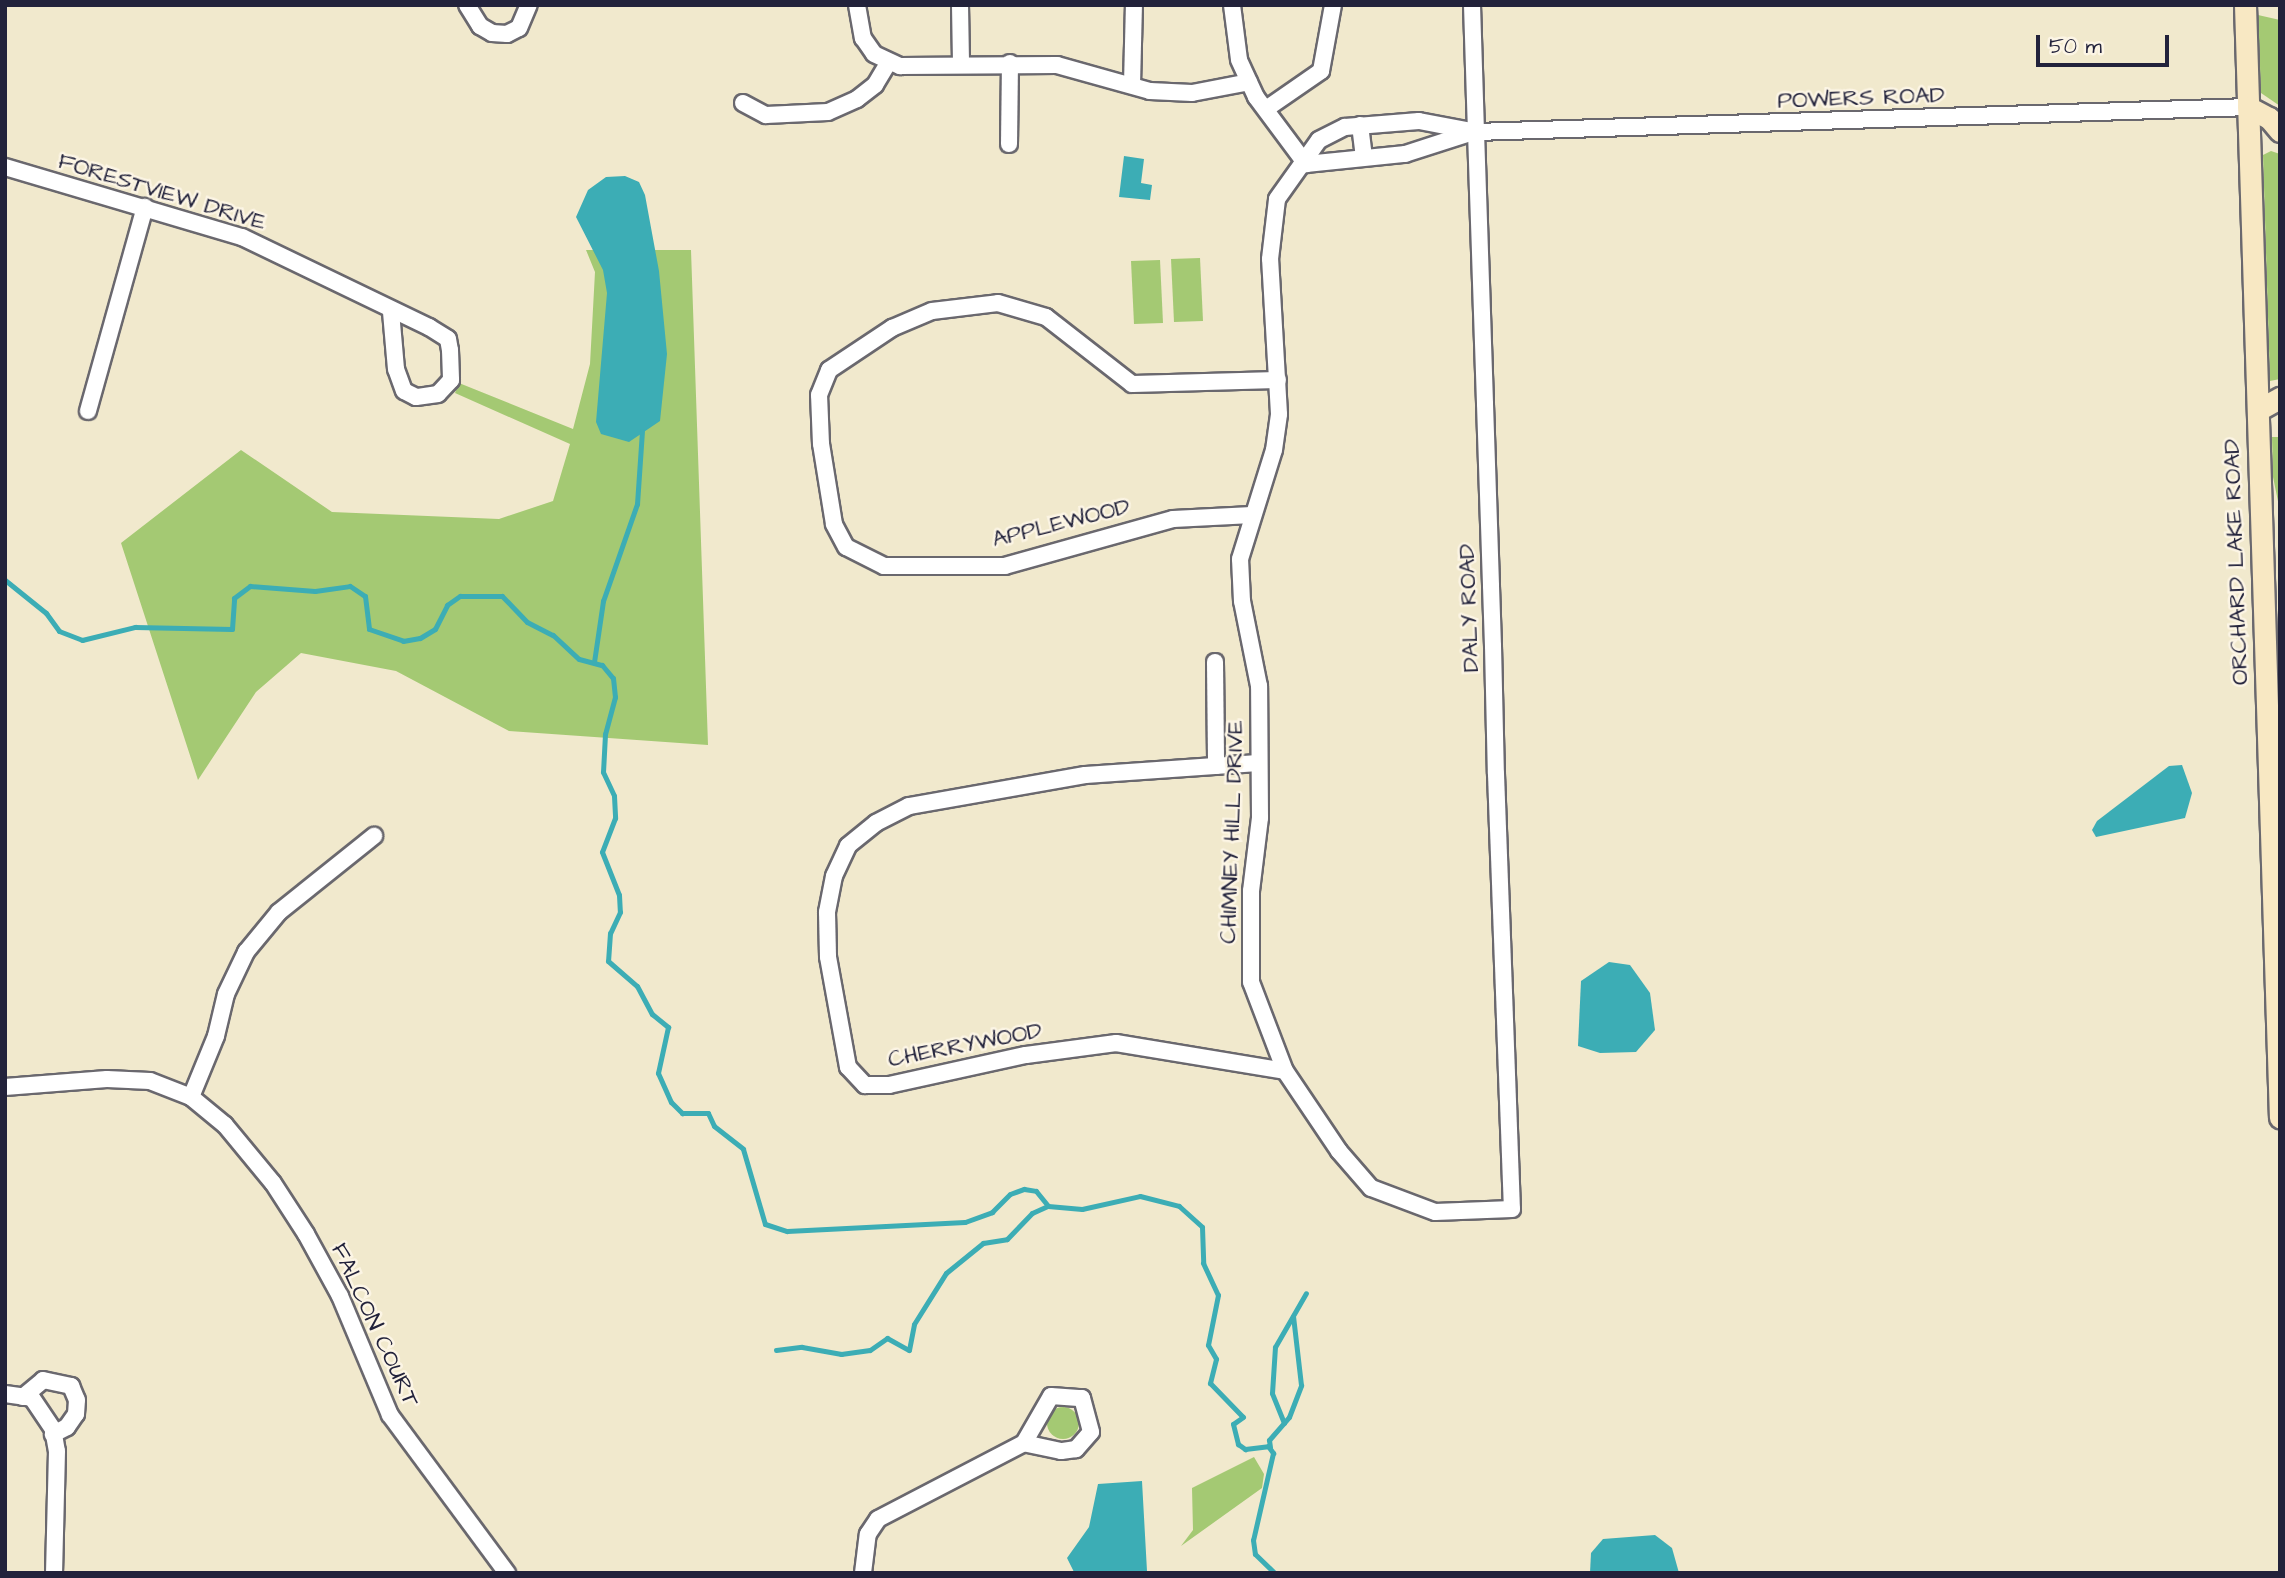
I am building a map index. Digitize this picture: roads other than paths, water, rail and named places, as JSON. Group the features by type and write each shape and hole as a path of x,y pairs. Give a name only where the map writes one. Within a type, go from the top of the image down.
{"main road":[{"name":"ORCHARD LAKE ROAD","path":"2245,5 2264,620 2276,855 2280,1117"},
{"path":"2248,107 2269,118 2280,131"},
{"path":"2258,410 2280,398"},
{"path":"2264,620 2280,681"}],"street":[{"path":"467,5 480,26 492,33 507,34 519,28 529,5"},
{"path":"858,5 863,38 888,63 1010,63 1070,67 1132,85 1192,93 1249,82"},
{"path":"960,5 961,65"},
{"path":"1132,85 1133,5"},
{"path":"1232,5 1239,60 1249,82 1306,164 1405,154 1476,132"},
{"path":"1266,108 1321,71 1333,5"},
{"name":"DALY ROAD","path":"1472,5 1512,1209"},
{"path":"743,103 766,115 828,111 857,99 875,85 888,63"},
{"path":"1009,144 1010,63"},
{"name":"POWERS ROAD","path":"1476,132 2248,107"},
{"name":"CHIMNEY HILL DRIVE","path":"1476,132 1419,121 1360,125 1319,140 1306,164 1277,199 1270,259 1278,380 1274,450 1240,559 1242,601 1259,686 1251,982 1285,1071 1339,1151 1371,1188 1435,1212 1512,1209"},
{"path":"1360,125 1364,157"},
{"name":"FORESTVIEW DRIVE","path":"5,167 242,237 342,283 391,312 448,339 451,380 438,394 416,397 404,391 396,369 391,312"},
{"path":"88,411 145,207"},
{"name":"APPLEWOOD","path":"1252,515 1173,519 1005,566 884,566 846,547 834,524 821,444 819,395 829,370 892,328 932,312 998,303 1045,317 1132,384 1278,380"},
{"path":"1215,662 1216,766"},
{"name":"CHERRYWOOD","path":"1258,763 1085,775 1000,787 909,806 876,822 848,846 834,876 827,912 828,957 848,1067 865,1085 889,1085 1026,1055 1116,1042 1285,1071"},
{"path":"191,1097 216,1036 226,994 246,952 279,912 374,836"},
{"name":"FALCON COURT","path":"5,1087 130,1079 150,1081 191,1097 225,1125 272,1183 340,1296 390,1415 507,1573"},
{"path":"23,1397 43,1380 61,1380 71,1385 77,1400 76,1414 67,1427 54,1434"},
{"path":"5,1394 32,1398 46,1413 54,1434 54,1573"},
{"path":"863,1573 868,1534 878,1520 1024,1443 1042,1406 1051,1396 1082,1398 1091,1432 1076,1449 1061,1451 1024,1443"}],"water":[{"path":"1124,156 1144,159 1141,183 1152,185 1150,200 1119,197"},
{"path":"625,176 639,182 645,195 659,271 667,354 660,421 629,442 601,434 596,422 607,293 603,270 576,217 588,190 606,177"},
{"path":"2182,765 2192,793 2185,818 2096,837 2092,830 2097,821 2169,766"},
{"path":"1609,962 1630,965 1650,993 1655,1030 1636,1052 1600,1053 1578,1046 1581,981"},
{"path":"1142,1481 1147,1571 1074,1572 1067,1558 1089,1527 1098,1484"},
{"path":"1655,1535 1672,1548 1679,1573 1590,1573 1591,1553 1603,1539"}],"waterway":[{"path":"594,662 603,601 637,504 642,431"},
{"path":"5,580 46,613 59,631 82,640 135,627 232,629 234,598 250,586 315,591 350,586 365,596 369,629 403,641 420,638 435,629 447,605 460,596 502,596 527,622 553,635 579,659 602,665 613,678 615,697 605,734 603,772 614,796 615,818 602,852 619,895 620,912 610,933 608,961 637,986 652,1014 668,1027 658,1073 671,1102 682,1113 708,1113 714,1126 743,1149 765,1224 787,1231 965,1222 992,1212 1010,1194 1024,1189 1036,1191 1048,1206"},
{"path":"776,1350 802,1347 841,1354 870,1350 887,1338 909,1350 914,1324 946,1273 983,1243 1007,1239 1032,1213 1048,1206 1082,1209 1140,1196 1179,1206 1202,1227 1203,1263 1218,1295 1208,1345 1216,1359 1210,1383 1243,1417 1233,1424 1238,1444 1245,1449 1268,1446 1273,1453 1253,1540 1255,1554 1275,1573"},
{"path":"1284,1423 1272,1393 1275,1347 1306,1293"},
{"path":"1270,1447 1269,1440 1289,1417 1301,1385 1293,1316"}]}
